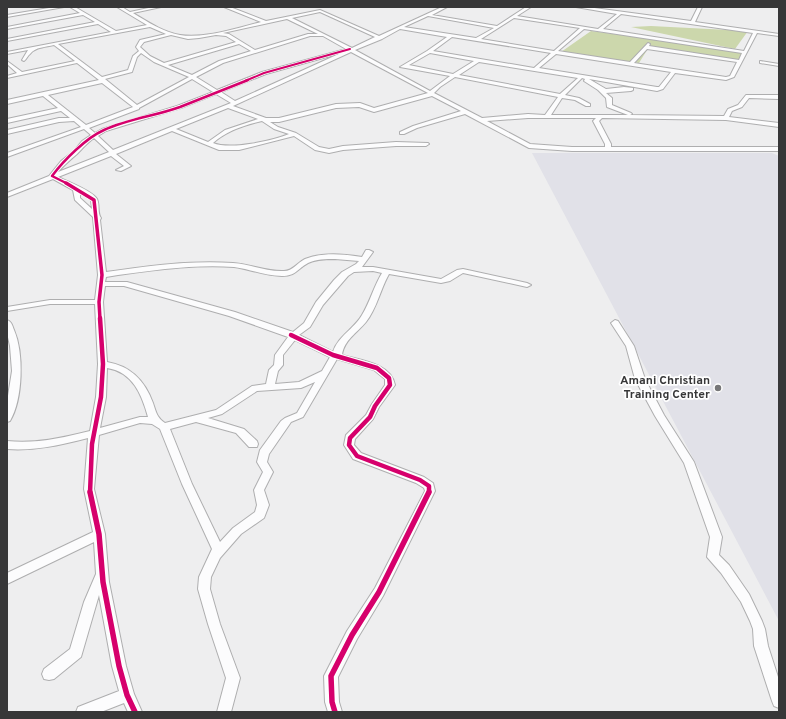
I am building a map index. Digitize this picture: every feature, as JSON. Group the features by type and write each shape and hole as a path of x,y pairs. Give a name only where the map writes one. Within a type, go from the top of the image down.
{"street":[{"path":"26,7 34,12"},
{"path":"7,16 62,7"},
{"path":"72,7 98,23 117,32"},
{"path":"119,7 170,34 194,38 259,23 323,12 380,38"},
{"path":"129,13 159,7"},
{"path":"226,7 259,23"},
{"path":"7,196 52,176 174,130 380,38 445,7"},
{"path":"478,40 529,7"},
{"path":"578,7 779,35"},
{"path":"692,23 699,7"},
{"path":"639,15 642,11"},
{"path":"599,30 620,13"},
{"path":"7,28 83,14"},
{"path":"427,15 498,27"},
{"path":"513,17 744,52"},
{"path":"288,18 324,35 522,143 536,148 779,149"},
{"path":"50,20 64,29"},
{"path":"7,40 98,23"},
{"path":"7,53 117,32 133,32 152,25"},
{"path":"401,28 727,79 732,77 756,31"},
{"path":"536,69 583,28"},
{"path":"140,42 170,34"},
{"path":"216,34 227,35 254,51"},
{"path":"7,155 86,128 137,108 221,62 310,35 324,35"},
{"path":"392,72 429,52 452,36"},
{"path":"136,38 140,42"},
{"path":"631,64 652,38"},
{"path":"140,42 138,47 141,51 164,65 192,77 216,93 235,103"},
{"path":"164,65 240,43"},
{"path":"55,44 137,108"},
{"path":"24,60 29,52 42,46"},
{"path":"645,48 739,61"},
{"path":"52,176 63,162 93,136 118,125 160,114 264,73 351,50"},
{"path":"7,102 101,80 130,71 135,56 141,51"},
{"path":"429,52 653,88"},
{"path":"7,53 27,55"},
{"path":"210,144 216,137 251,122 279,120 336,106 360,105 374,110 431,94 438,86 455,77 478,60"},
{"path":"7,62 21,74"},
{"path":"7,76 77,62"},
{"path":"762,62 779,65"},
{"path":"405,66 455,77 577,99 588,105"},
{"path":"600,89 609,91 626,88 661,88 674,71"},
{"path":"580,77 592,82 600,89 609,98 611,108 640,117"},
{"path":"546,116 561,96 580,77"},
{"path":"44,94 86,128 111,153 127,164 127,167 119,170"},
{"path":"726,118 730,110 740,106 748,96 779,97"},
{"path":"228,106 264,120 276,128 294,134 317,149 330,152 343,148 396,144 426,144"},
{"path":"7,121 62,109"},
{"path":"402,133 415,127 465,112"},
{"path":"479,120 519,116 726,118 779,125"},
{"path":"600,117 596,120 608,144 608,149"},
{"path":"7,132 59,120 74,119"},
{"path":"174,130 219,148 236,148 294,134"},
{"path":"52,176 76,188 94,200 98,218 102,280 100,302 103,364 101,397 89,482 119,666 127,695 134,712"},
{"path":"270,386 274,370 278,365 279,355 292,336 304,329 329,291 343,276 359,266 369,252"},
{"path":"102,280 131,270 196,265 234,265 290,273 306,262 320,258 341,256 364,259"},
{"path":"351,270 363,269 445,281 456,273 463,271 527,285"},
{"path":"224,712 233,678 214,624 204,589 207,572 217,554 237,531 260,515 263,505 259,490 268,472 262,462 264,453 288,420 300,415 336,356 339,348 348,335 365,317 386,272"},
{"path":"102,280 124,284 232,314 292,336 336,356 377,368 387,375 390,385 375,406 370,417 348,442 352,452 357,456 420,480 428,486 430,491 379,592 352,635 331,676 332,702 335,712"},
{"path":"7,310 50,302 100,302"},
{"path":"7,323 15,343 16,362 13,392 7,419"},
{"path":"615,323 630,346 640,379 660,416 689,462 715,530 716,537 713,557 725,570 745,598 760,628 761,646 779,701"},
{"path":"103,364 124,368 137,382 147,398 218,549 217,554"},
{"path":"7,445 20,446 49,443 140,420 159,424 198,419 225,409 252,389 270,386 301,385 325,373"},
{"path":"198,419 240,431 253,444"},
{"path":"7,579 98,534"},
{"path":"49,674 76,653 90,602 103,574"},
{"path":"83,712 127,695"}],"shaded area":[{"name":"Amani Christian Training Center","path":"532,153 772,153 779,156 779,621"}],"green space":[{"path":"651,26 748,31 735,49 631,27"},
{"path":"591,31 746,52 741,61 653,48 647,50 639,63 561,52"}],"cycle path":[{"path":"135,712 127,695 119,666 103,582 99,534 89,489 92,444 101,397 103,364 99,302 102,275 94,200 90,196 52,176 63,162 76,152 84,142 104,130 179,107 264,73 350,49"},
{"path":"291,335 333,355 377,368 389,378 390,385 375,406 370,417 350,438 349,445 357,456 420,480 429,486 430,491 379,592 352,635 331,676 332,702 335,712"}],"place":[{"name":"Amani Christian Training Center","path":"718,388"}]}
